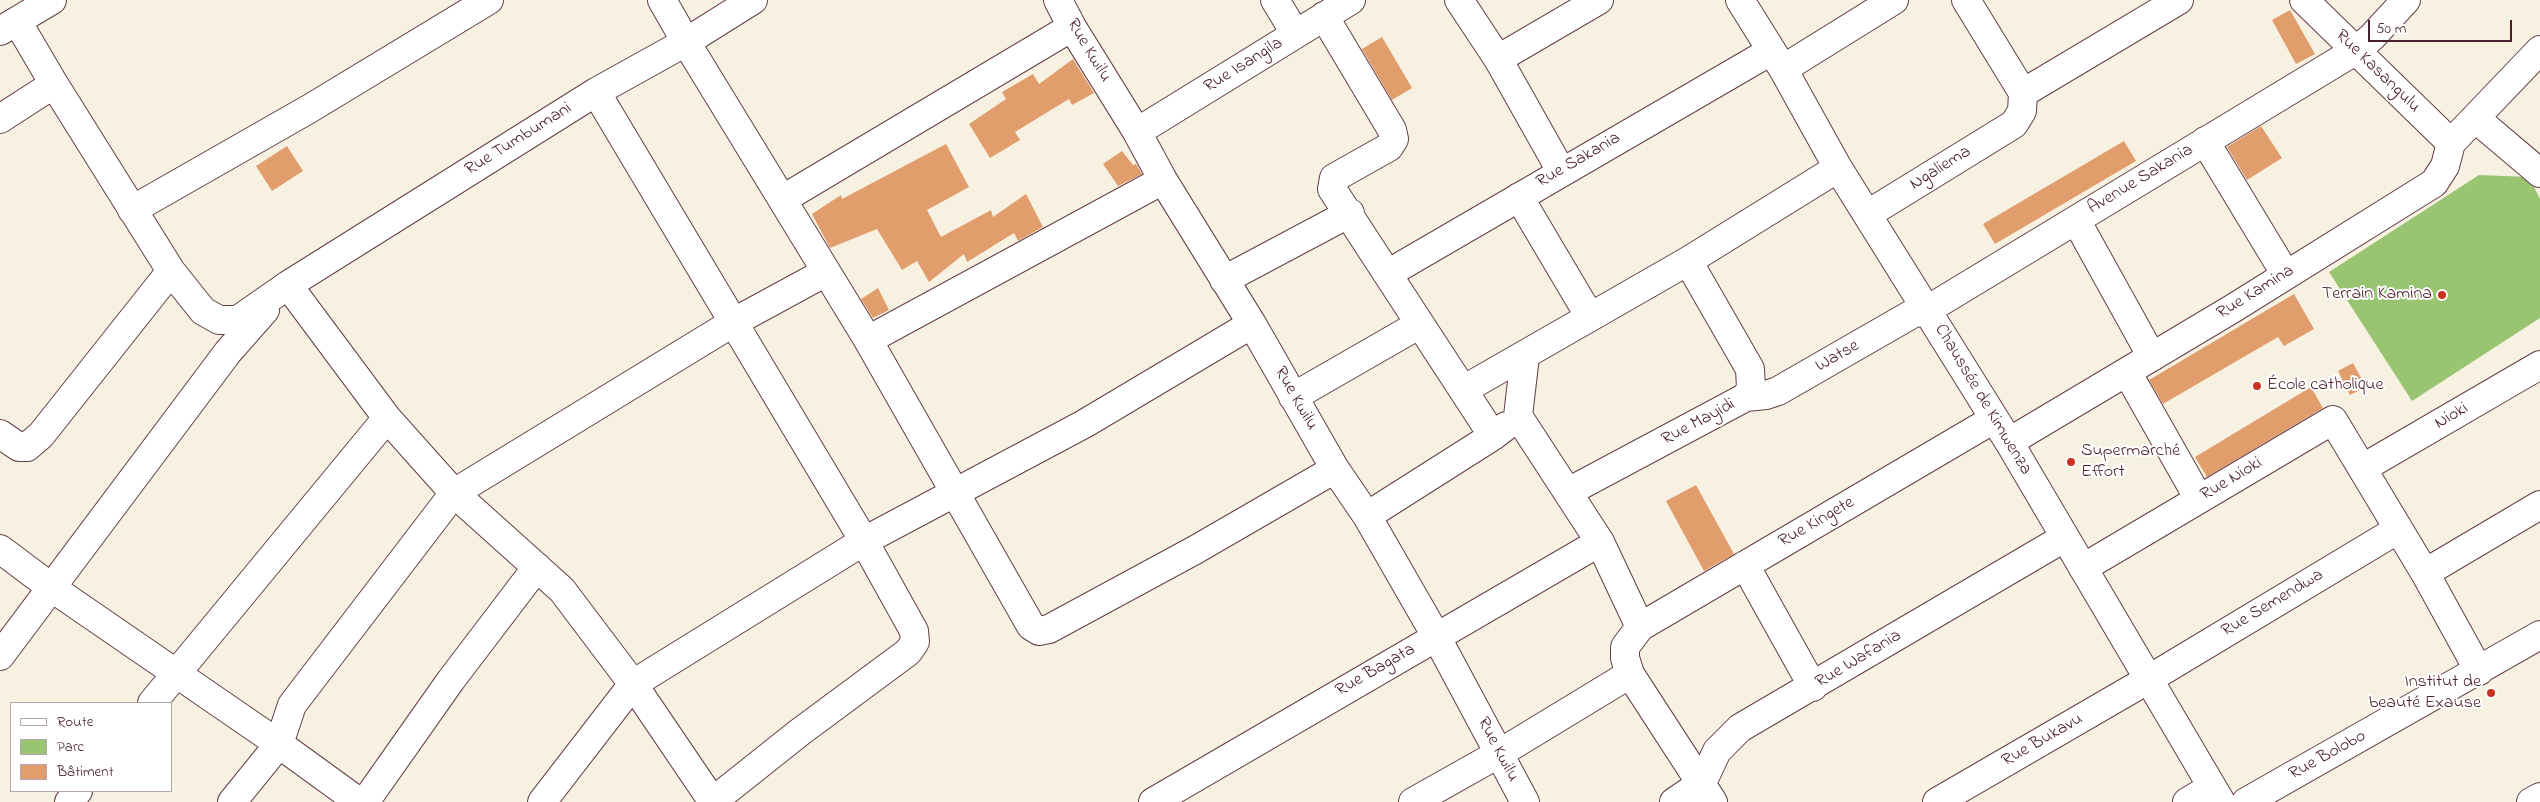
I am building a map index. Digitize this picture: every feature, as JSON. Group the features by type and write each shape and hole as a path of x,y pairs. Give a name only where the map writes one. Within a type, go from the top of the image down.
{"street":[{"path":"52,0 9,26 54,84 171,271 203,311 219,320 238,320 288,285"},
{"path":"132,210 309,109 489,0"},
{"path":"662,0 868,340 1031,626 1039,630 1049,629 1160,569 1335,469"},
{"name":"Rue Tumbumani","path":"288,285 596,92 686,42 753,0"},
{"name":"Rue Kwilu","path":"1059,0 1072,27 1252,324 1335,469 1367,516 1436,636 1525,802"},
{"path":"1275,0 1296,33"},
{"name":"Rue Isangila","path":"1137,132 1351,0"},
{"path":"1459,0 1498,59 1561,171"},
{"path":"1498,59 1599,0"},
{"name":"Chaussée de Kimwenza","path":"1740,0 1777,60 1838,168 2009,442 2217,794"},
{"name":"Rue Sakania","path":"1389,273 1561,171 1894,0"},
{"path":"1966,0 2022,93 2179,0"},
{"name":"Rue Kasangulu","path":"2304,0 2451,143"},
{"name":"Avenue Sakania","path":"1927,310 2355,51 2372,37 2406,0"},
{"path":"1324,16 1392,130 1394,139 1389,147 1334,178 1332,189 1350,213 1493,436"},
{"path":"783,199 1072,27"},
{"name":"Rue Kamina","path":"2009,442 2127,372 2434,183 2445,166 2451,143 2540,50"},
{"path":"0,119 54,84"},
{"path":"288,285 387,418 454,492 562,590 633,684 712,802 800,732 908,652 915,642 914,631 864,541 596,92"},
{"name":"Ngaliema","path":"1868,214 2014,124 2022,111 2022,93"},
{"path":"2475,118 2540,173"},
{"path":"2205,141 2286,275"},
{"path":"1463,390 1688,261 1838,168"},
{"path":"868,340 1163,180"},
{"path":"1519,197 1590,317"},
{"path":"1224,280 1350,213"},
{"path":"2076,220 2152,356"},
{"name":"Rue Mayidi","path":"1568,492 1746,397 1751,388 1750,369 1688,261"},
{"path":"0,434 19,447 27,447 41,435 171,271"},
{"path":"232,802 279,744 285,721 292,705 454,492 734,322 826,272"},
{"path":"0,656 228,352 288,285"},
{"name":"Watse","path":"1746,397 1766,395 1778,391 1912,314 1927,310"},
{"path":"542,802 633,684 864,541 1084,424 1252,324"},
{"path":"1293,397 1420,324"},
{"path":"1525,356 1518,416 1600,542 1640,626 1625,647 1624,658 1630,674 1707,793 1674,802"},
{"name":"Nioki","path":"2363,468 2540,365"},
{"path":"2127,372 2199,499"},
{"path":"1367,516 1493,436 1518,416"},
{"path":"153,702 387,418"},
{"name":"Rue Kingete","path":"1640,626 1994,419"},
{"name":"Rue Nioki","path":"2083,568 2333,420 2363,468"},
{"path":"2363,468 2397,530 2425,573 2479,671"},
{"path":"2425,573 2540,505"},
{"name":"Rue Semendwa","path":"2148,679 2397,530"},
{"name":"Rue Wafania","path":"1707,793 1717,752 1740,728 1813,687 2064,538"},
{"name":"Rue Bagata","path":"1153,802 1600,542"},
{"path":"0,549 52,588 279,744 359,802"},
{"path":"1745,565 1813,687"},
{"path":"365,802 451,680 537,567"},
{"name":"Rue Bolobo","path":"2246,802 2540,635"},
{"path":"1413,802 1500,753 1630,674"},
{"name":"Rue Bukavu","path":"1937,802 2148,679"},
{"path":"69,802 77,792"},
{"path":"2187,802 2217,794"},
{"path":"2531,802 2540,797"}],"green space":[{"name":"Terrain Kamina","path":"2479,175 2529,177 2540,199 2540,318 2412,401 2329,272"}],"building":[{"path":"2290,10 2315,54 2296,64 2272,20"},
{"path":"1382,37 1412,88 1392,100 1362,49"},
{"path":"1073,59 1094,93 1072,105 1069,99 1015,132 1020,140 990,158 969,124 1006,99 1002,92 1033,74 1039,84"},
{"path":"2261,126 2282,158 2247,180 2227,147"},
{"path":"2124,141 2136,161 1995,244 1983,224"},
{"path":"946,144 969,187 927,210 941,237 991,210 993,217 1026,194 1043,227 1018,241 1014,233 967,262 964,254 929,282 917,261 902,270 877,229 830,248 812,214 841,195 842,199"},
{"path":"287,146 303,171 272,191 256,166"},
{"path":"1122,151 1133,165 1136,164 1142,174 1118,186 1103,164"},
{"path":"878,288 889,310 873,318 861,299"},
{"path":"2294,294 2314,329 2284,346 2278,337 2163,404 2149,380"},
{"path":"2353,363 2366,387 2350,395 2338,371"},
{"path":"2311,387 2323,408 2207,477 2195,457"},
{"path":"1696,485 1734,554 1704,571 1666,501"}],"place":[{"name":"Terrain Kamina","path":"2442,295"},
{"name":"École catholique","path":"2257,386"},
{"name":"Supermarché Effort","path":"2071,462"},
{"name":"Institut de beauté Exause","path":"2491,693"}]}
